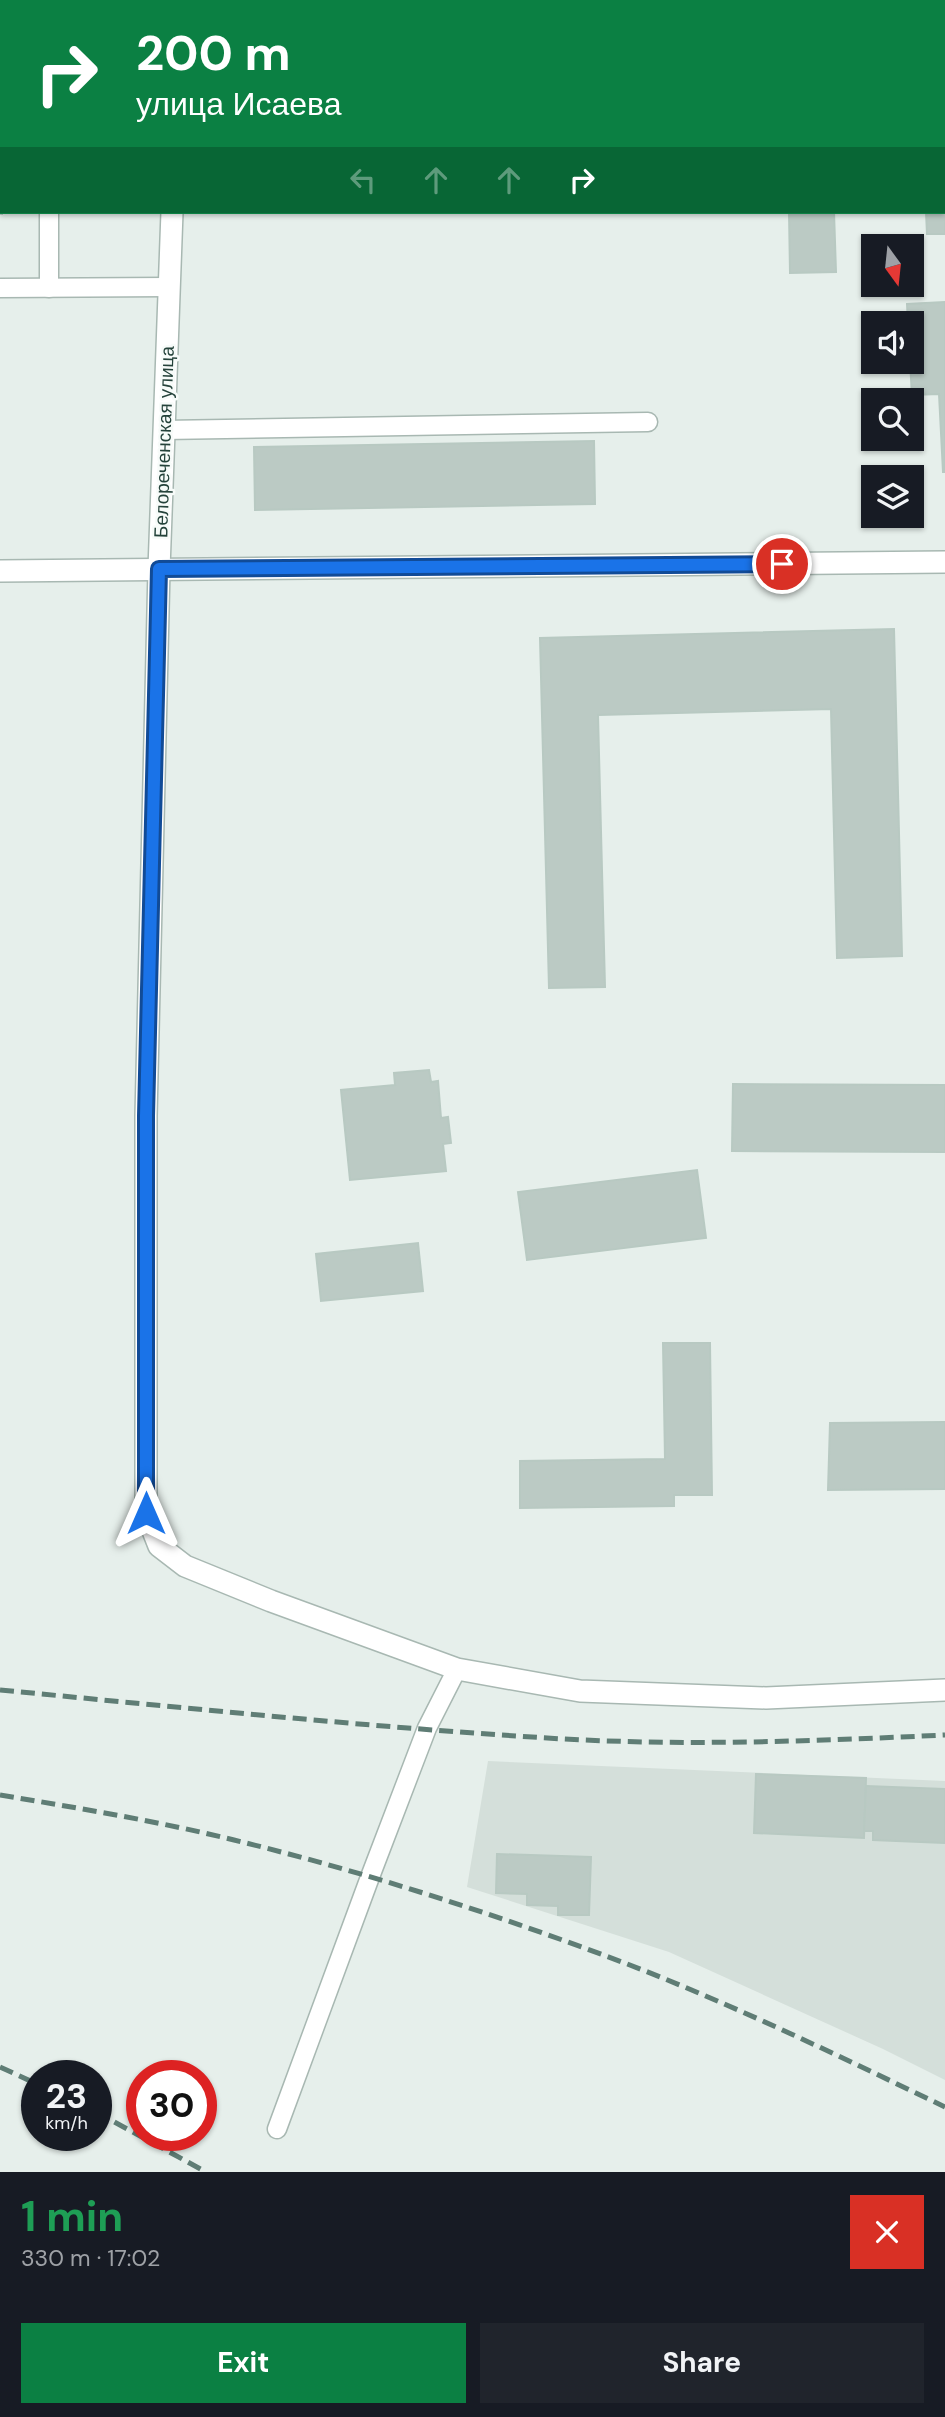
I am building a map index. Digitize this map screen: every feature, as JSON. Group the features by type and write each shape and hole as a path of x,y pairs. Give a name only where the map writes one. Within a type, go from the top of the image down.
{"street":[{"name":"Белореченская улица","path":"172,214 159,569 146,1116 146,1513 159,1546 185,1566 271,1601 457,1669"},
{"path":"0,571 945,562"},
{"path":"457,1669 580,1691 766,1698 945,1690"}],"lane":[{"path":"49,214 49,288"},
{"path":"0,288 169,287"},
{"path":"164,430 648,422"},
{"path":"277,2129 427,1728 457,1669"}],"shaded area":[{"path":"488,1761 945,1781 945,2080 669,1952 467,1887"}],"building":[{"path":"789,214 834,214 836,272 790,273"},
{"path":"926,214 945,214 945,234 927,234"},
{"path":"945,302 945,472 939,394 924,395 924,388 912,388 911,374 924,374 924,311 907,311 907,304"},
{"path":"594,441 595,504 255,510 254,447"},
{"path":"894,629 902,956 837,958 831,709 598,715 605,987 549,988 540,638"},
{"path":"429,1070 431,1082 438,1081 441,1118 448,1117 451,1143 443,1144 446,1171 350,1180 341,1090 395,1085 394,1073"},
{"path":"733,1084 945,1085 945,1152 732,1151"},
{"path":"697,1170 706,1238 527,1260 518,1192"},
{"path":"418,1243 423,1291 321,1301 316,1254"},
{"path":"663,1343 710,1343 712,1495 674,1495 674,1506 520,1508 520,1461 665,1459"},
{"path":"945,1422 945,1489 828,1490 830,1423"},
{"path":"756,1774 866,1778 864,1838 754,1833"},
{"path":"866,1786 945,1789 945,1843 873,1840 873,1831 864,1831"},
{"path":"497,1854 591,1857 589,1915 558,1915 558,1906 527,1905 527,1894 496,1893"}],"railway":[{"path":"0,1690 352,1723 564,1739 707,1742 945,1735"},
{"path":"0,1795 147,1821 234,1840 381,1880 478,1911 622,1962 704,1995 945,2107"},
{"path":"0,2067 21,2077"},
{"path":"112,2121 206,2172"}],"route":[{"path":"146,1513 146,1116 159,569 782,564"}]}
